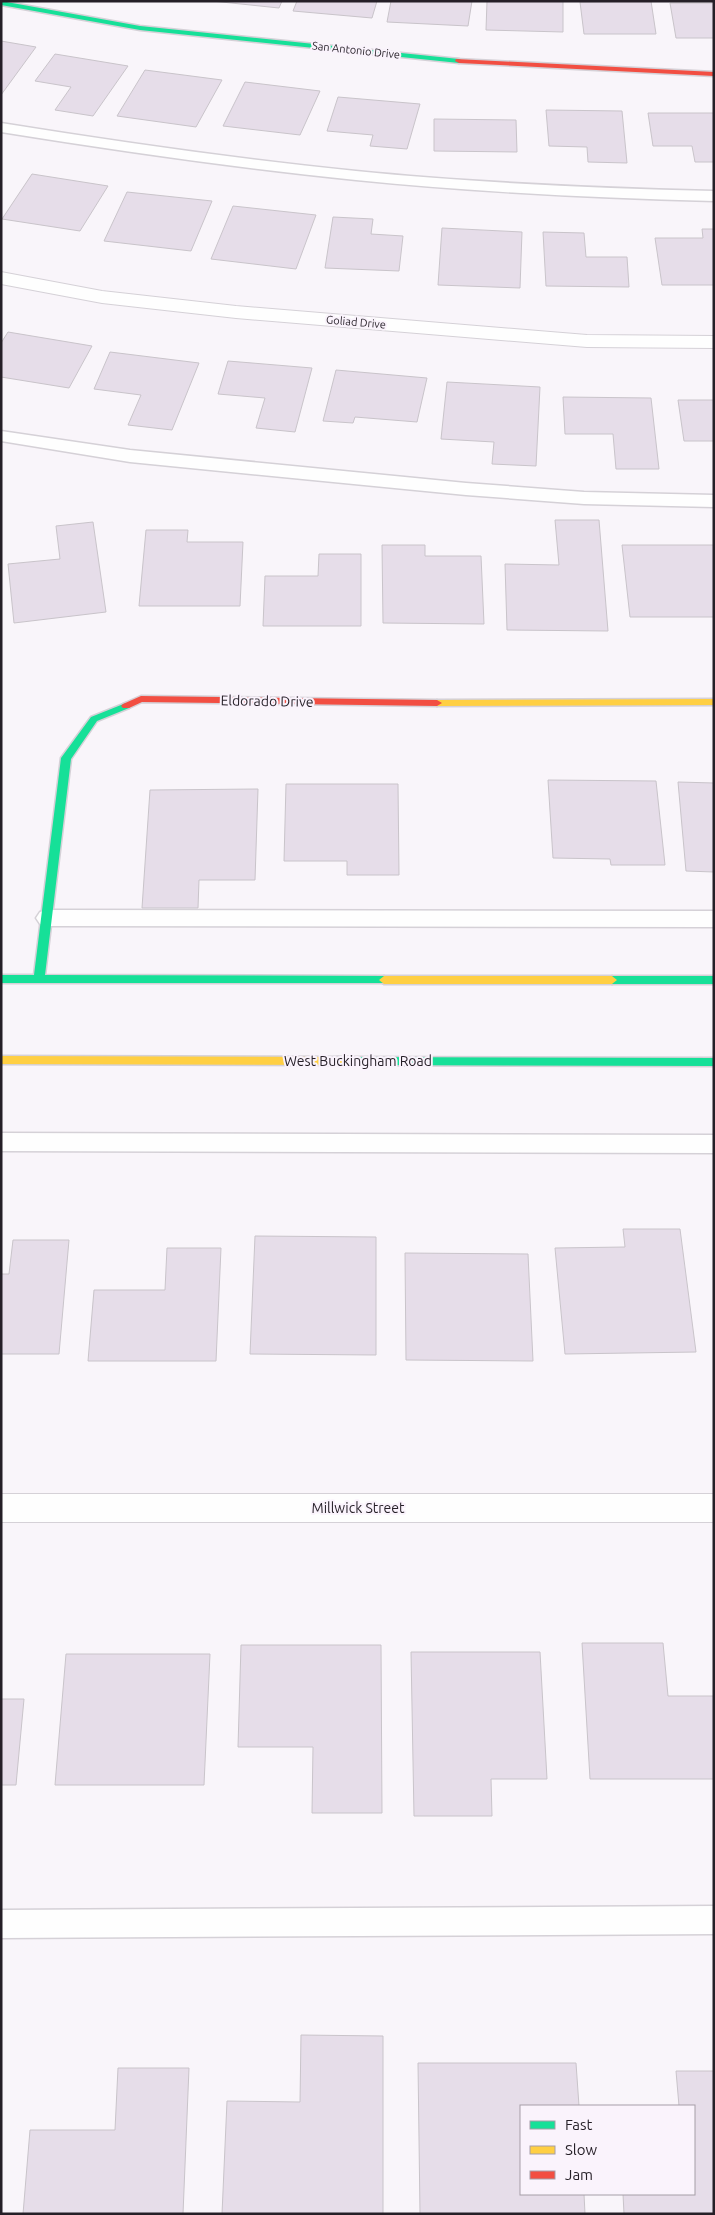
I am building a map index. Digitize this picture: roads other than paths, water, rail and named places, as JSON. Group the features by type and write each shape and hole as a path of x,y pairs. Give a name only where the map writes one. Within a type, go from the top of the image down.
{"street":[{"name":"San Antonio Drive","path":"1,3 140,28 484,64 714,74"},
{"name":"Goliad Drive","path":"1,278 102,297 236,312 586,341 714,342"},
{"name":"Eldorado Drive","path":"39,979 66,758 94,719 141,699 438,703 714,702"},
{"path":"1,979 714,980"},
{"name":"West Buckingham Road","path":"1,1060 714,1062"},
{"name":"Millwick Street","path":"1,1508 714,1508"}],"lane":[{"path":"1,128 300,170 410,182 568,192 714,196"},
{"path":"1,436 130,456 466,489 584,498 714,501"},
{"path":"47,918 714,919"},
{"path":"1,1142 714,1144"},
{"path":"1,1924 714,1920"}]}
